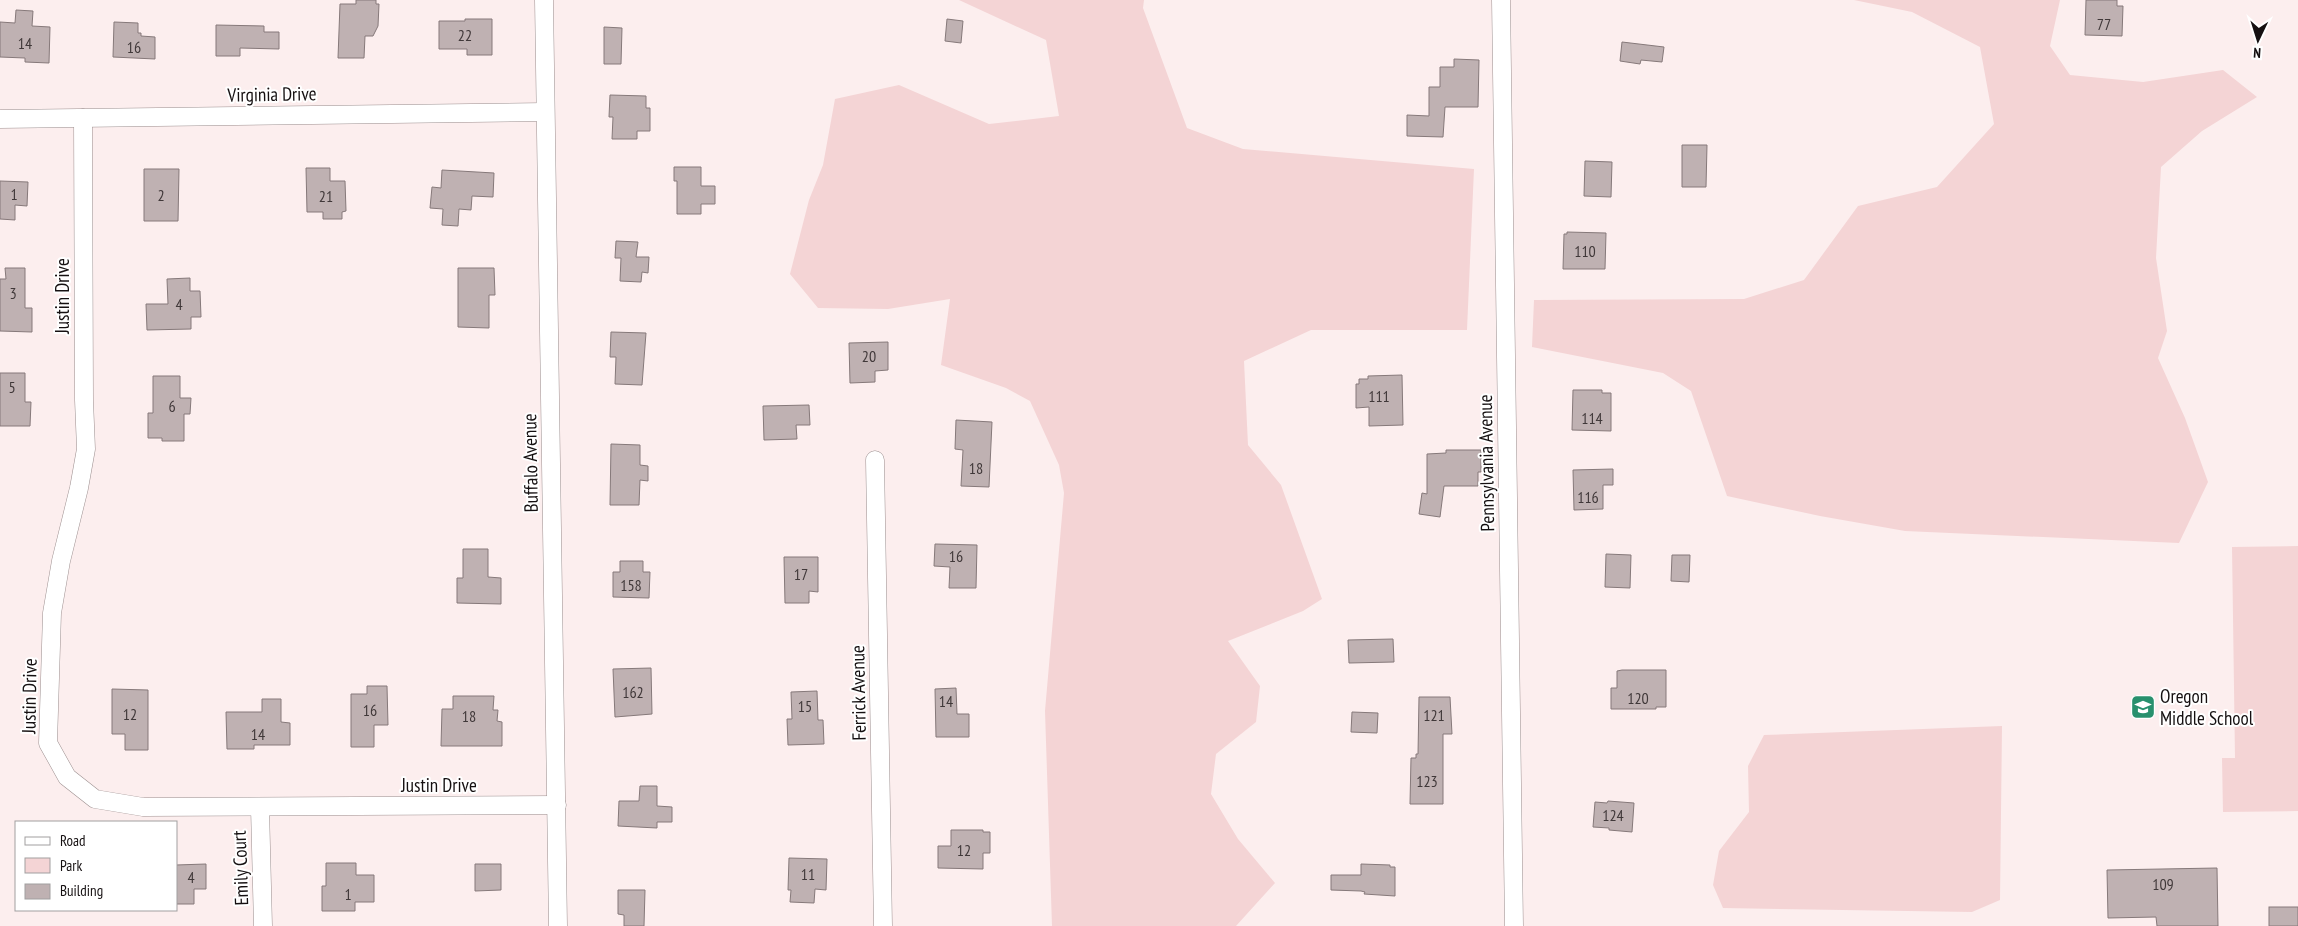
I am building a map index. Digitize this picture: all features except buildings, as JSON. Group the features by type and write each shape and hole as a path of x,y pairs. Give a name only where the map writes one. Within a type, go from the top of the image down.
{"street":[{"name":"Buffalo Avenue","path":"544,0 558,926"},
{"name":"Pennsylvania Avenue","path":"1501,0 1514,926"},
{"name":"Virginia Drive","path":"0,119 545,112"},
{"name":"Justin Drive","path":"83,118 84,400 86,449 79,488 61,561 52,613 48,742 67,777 95,799 143,808 556,805"},
{"name":"Ferrick Avenue","path":"875,460 883,926"},
{"name":"Emily Court","path":"260,808 263,926"}],"green space":[{"path":"959,0 1144,0 1143,8 1187,128 1243,149 1474,169 1467,330 1311,330 1244,361 1248,445 1281,485 1322,599 1303,611 1228,641 1260,686 1256,722 1216,754 1211,794 1238,839 1275,883 1236,926 1052,926 1045,711 1064,493 1059,465 1030,401 1006,388 941,365 950,299 888,309 818,308 790,274 809,200 823,165 835,99 899,85 989,124 1059,116 1046,40"},
{"path":"1854,0 2060,0 2050,46 2070,75 2143,82 2223,70 2257,97 2202,131 2161,167 2156,258 2167,331 2158,358 2185,418 2208,482 2179,543 1905,531 1820,516 1727,496 1691,391 1663,373 1532,347 1534,300 1744,299 1804,280 1858,206 1937,187 1994,124 1980,47 1912,12"},
{"path":"2298,546 2298,811 2223,812 2222,758 2235,758 2232,547"},
{"path":"2002,726 2000,900 1972,912 1723,908 1713,885 1719,851 1749,812 1748,766 1764,735"}],"place":[{"name":"Oregon Middle School","path":"2143,707"}]}
